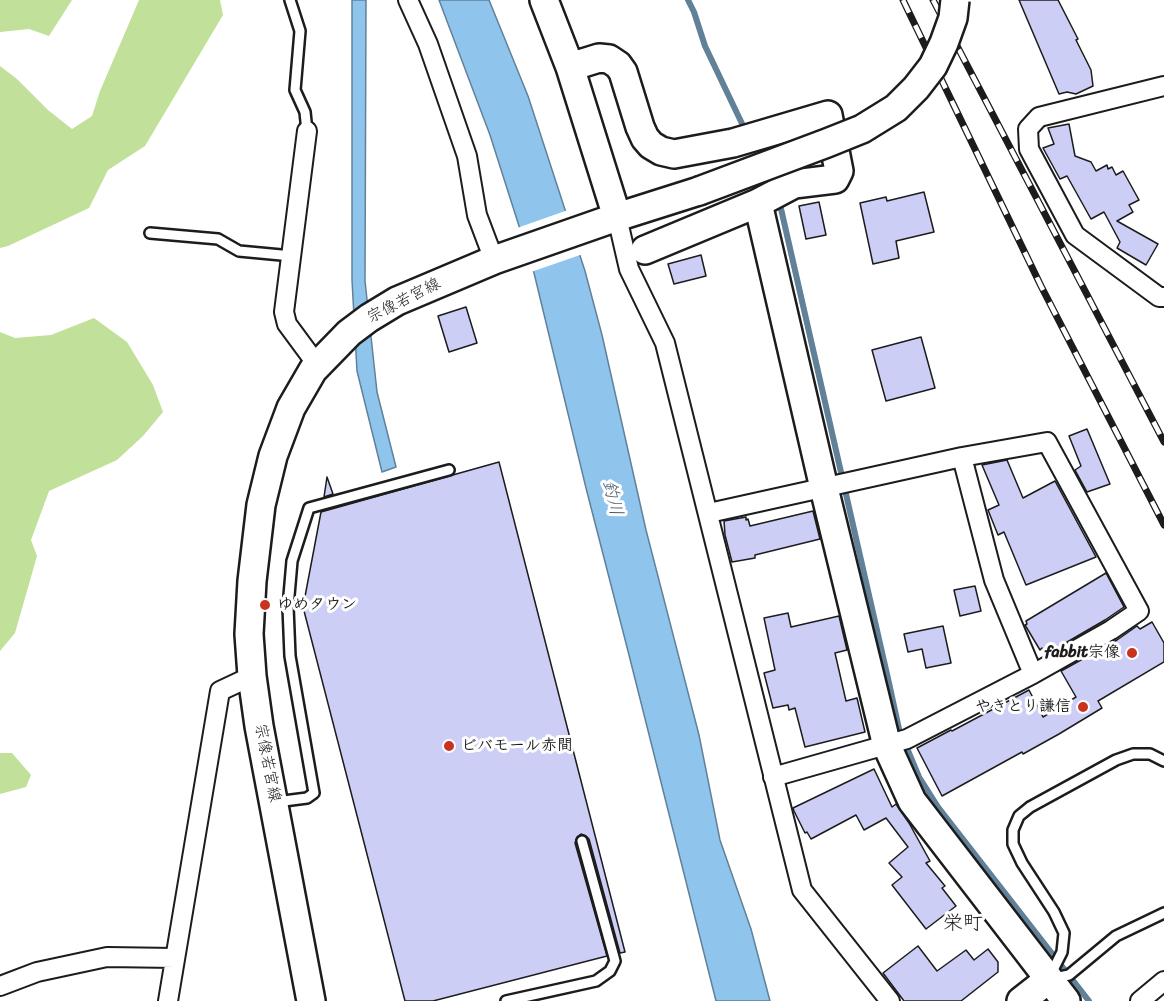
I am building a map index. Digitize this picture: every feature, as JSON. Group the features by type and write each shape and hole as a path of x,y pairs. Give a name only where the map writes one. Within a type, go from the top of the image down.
{"street":[{"path":"408,0 428,44 467,156 477,215 497,259"},
{"path":"544,0 570,68 608,220 629,269 666,343 772,777 802,890 890,1001"},
{"name":"宗像若宮線","path":"311,1001 259,726 249,634 252,581 261,505 273,456 291,408 313,370 359,325 397,301 497,259 699,191 862,129 896,108 933,66 953,18 955,0"},
{"path":"570,68 599,58 609,59 618,65 623,72 645,138 651,145 674,154 733,143 828,115 839,171 835,179 794,184 758,203 645,250"},
{"path":"1164,86 1039,117 1028,129 1029,149 1074,235 1159,297 1164,297"},
{"path":"307,131 284,312 287,324 318,366"},
{"path":"758,203 887,746 912,801 1066,1001"},
{"path":"709,513 962,457 1047,442 1139,611 1111,630 1033,674 907,739 772,777"},
{"path":"962,457 994,580 1033,674"},
{"path":"168,1001 220,692 252,676"},
{"path":"0,986 37,972 107,957 175,958"},
{"path":"1021,1001 1048,979"},
{"path":"1140,1001 1164,981"}],"lane":[{"path":"290,0 300,31 295,90 305,112 307,131"},
{"path":"150,233 218,239 239,251 292,255"},
{"path":"274,803 307,798 314,793 290,656 288,607 292,561 309,508 449,470"},
{"path":"1048,979 1062,952 1064,933 1013,844 1012,830 1019,816 1030,807 1116,760 1133,754 1150,754 1164,761"},
{"path":"506,1001 596,981 610,971 615,961 582,841"},
{"path":"1048,979 1069,975 1116,936 1164,913"}],"green space":[{"path":"0,0 72,0 49,36 29,29 0,32"},
{"path":"139,0 220,0 223,15 145,146 108,170 89,208 0,248 0,66 72,129 92,116 100,91"},
{"path":"94,318 127,342 153,385 163,412 143,436 117,460 49,491 31,540 37,556 15,633 0,651 0,332 15,338 51,335"},
{"path":"0,753 12,753 31,775 26,787 0,794"}],"water":[{"path":"352,0 366,0 365,281 377,392 396,467 382,472 357,371 352,280"},
{"name":"釣川","path":"439,0 489,0 528,96 585,271 602,335 646,530 699,735 720,840 751,929 770,1001 716,1001 534,273 490,135"}],"pier":[{"path":"568,210 583,254 531,272 517,228"}],"building":[{"path":"1019,0 1058,0 1091,70 1093,86 1076,94 1067,92 1059,94"},
{"path":"1069,124 1075,156 1091,162 1096,171 1107,165 1108,169 1112,167 1116,175 1123,171 1139,200 1129,205 1133,212 1117,221 1158,244 1146,265 1117,248 1120,242 1104,212 1091,219 1067,176 1060,179 1043,148 1054,144 1048,128"},
{"path":"924,192 934,232 896,241 899,258 873,264 860,203 886,197 887,201"},
{"path":"819,202 826,235 806,239 799,206"},
{"path":"701,255 706,276 674,284 668,264"},
{"path":"466,307 477,343 449,352 438,316"},
{"path":"921,337 935,388 886,401 872,350"},
{"path":"1087,429 1110,484 1087,492 1075,470 1081,466 1069,436"},
{"path":"1007,460 1023,498 1055,481 1096,557 1026,585 1004,532 998,535 988,510 999,505 982,465"},
{"path":"499,462 625,952 620,953 589,839 581,834 575,843 607,956 433,1001 405,1001 303,607 321,512"},
{"path":"327,477 333,494 324,497"},
{"path":"813,511 820,539 755,555 755,558 732,562 724,521 746,517 750,526"},
{"path":"1106,573 1124,607 1050,652 1046,654 1042,648 1040,650 1025,625 1026,621"},
{"path":"975,586 981,611 960,616 954,590"},
{"path":"788,613 791,627 839,616 847,650 835,653 846,701 857,698 865,732 805,747 795,708 789,710 788,705 773,708 764,673 775,670 764,618"},
{"path":"1152,622 1164,643 1164,662 1098,701 1102,708 1059,734 942,796 917,748 1029,690 1043,717 1076,697 1061,671 1117,640 1137,626 1140,629"},
{"path":"943,626 951,663 926,668 922,649 908,652 904,634"},
{"path":"874,769 892,807 896,804 909,823 930,861 926,863 945,886 942,888 956,906 926,929 892,885 902,877 889,863 908,847 886,818 864,830 856,815 811,839 807,832 805,833 793,808"},
{"path":"918,946 937,971 966,950 974,960 988,949 998,962 998,972 961,1001 904,1001 883,973"}],"waterway":[{"path":"688,0 705,46 746,132"},
{"path":"779,200 899,729 919,777 938,807 1089,1001"}],"railway":[{"path":"903,0 1041,286 1164,525"},
{"path":"933,0 1164,442"}],"place":[{"name":"ゆめタウン","path":"265,605"},
{"name":"fabbit宗像","path":"1132,653"},
{"name":"やきとり謙信","path":"1083,707"},
{"name":"ビバモール赤間","path":"449,746"}],"district":[{"name":"栄町","path":"963,924"}]}
